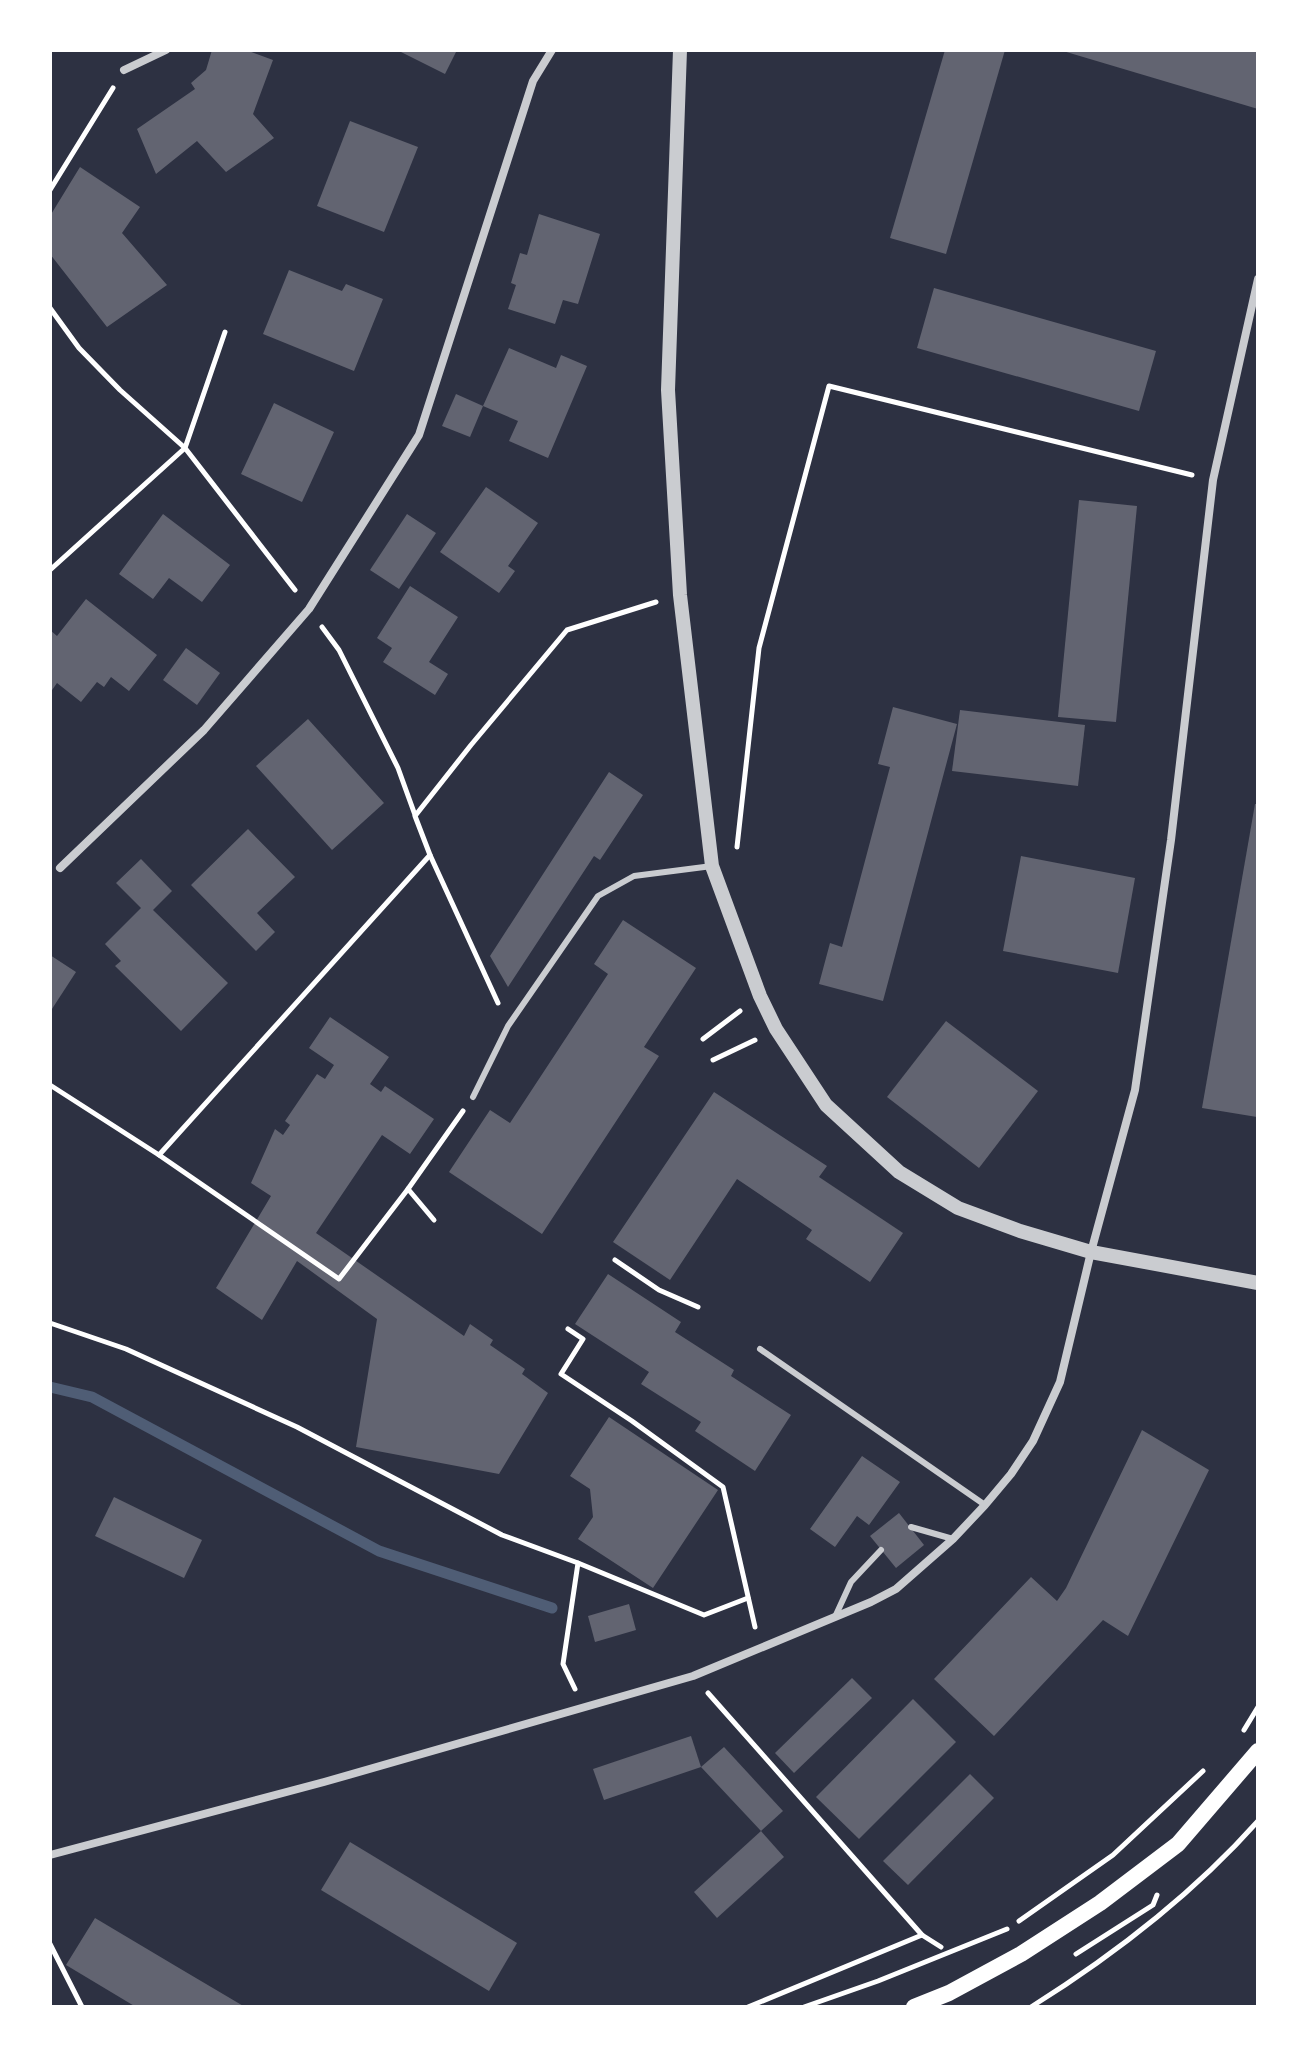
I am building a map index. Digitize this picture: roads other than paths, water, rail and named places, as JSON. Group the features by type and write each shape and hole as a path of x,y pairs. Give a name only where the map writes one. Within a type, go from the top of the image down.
{"main road":[{"path":"914,2007 949,1993 1021,1954 1100,1903 1178,1844 1258,1751"}],"street":[{"path":"124,70 166,50"},
{"path":"60,868 204,730 309,609 419,435 533,81 552,50"},
{"path":"680,50 668,390 680,595 712,866 760,996 776,1029 826,1105 899,1172 958,1208 1091,1252 1258,1283"},
{"path":"50,1855 324,1782 693,1676 896,1589 953,1539 1011,1474 1033,1441 1060,1382 1135,1090 1171,840 1213,480 1258,279"}],"lane":[{"path":"473,1097 508,1026 598,896 634,876 712,866"},
{"path":"760,1349 985,1505"},
{"path":"911,1527 953,1539"},
{"path":"835,1617 851,1582 881,1550"}],"waterway":[{"path":"50,1387 92,1397 379,1551 552,1608"}]}
